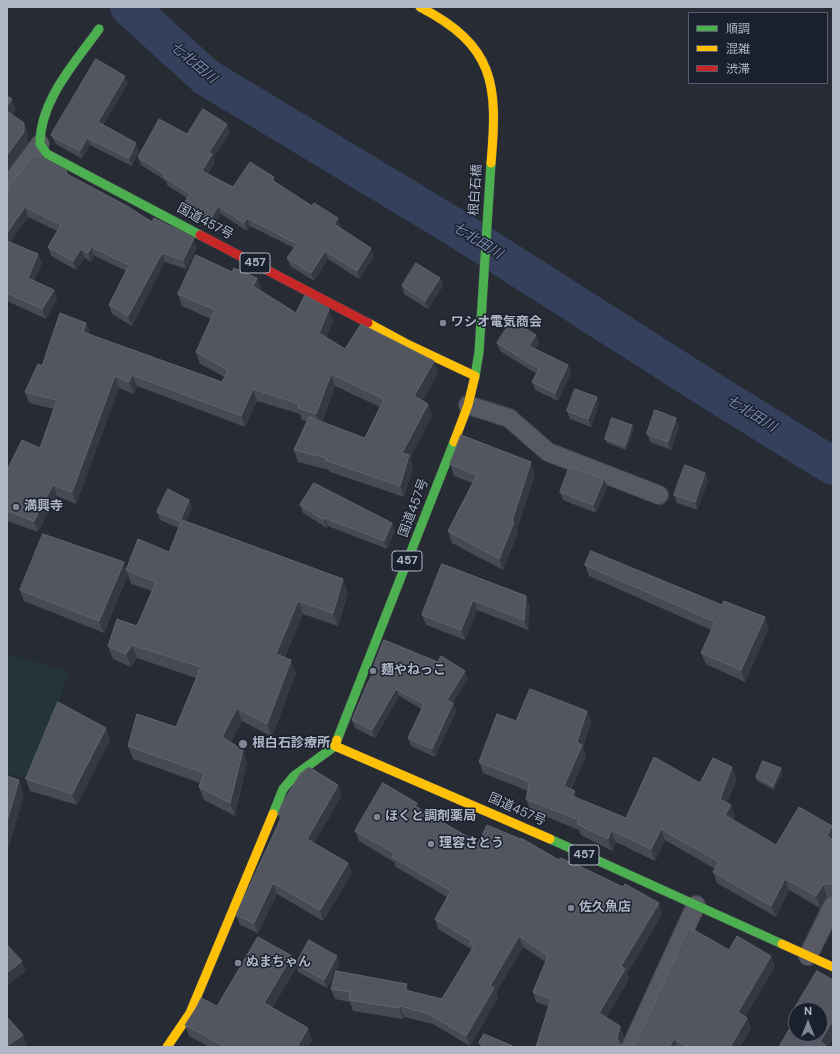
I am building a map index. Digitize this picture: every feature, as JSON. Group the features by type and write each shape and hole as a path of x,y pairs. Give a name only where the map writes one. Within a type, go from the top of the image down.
{"main road":[{"name":"根白石橋","path":"420,7 443,18 458,29 473,45 486,67 491,82 493,99 493,136 479,352 475,376"},
{"path":"40,144 41,123 52,101 64,80 99,29"},
{"name":"国道457号","path":"40,144 47,154 405,343 475,376 468,404 335,746 526,828 833,967"},
{"path":"167,1047 190,1013 283,789 294,776 335,746"}],"street":[{"path":"7,188 40,144"},
{"path":"468,404 509,418 548,452 659,495"},
{"path":"631,1047 696,905"},
{"path":"808,956 833,905"}],"shaded area":[{"path":"7,654 70,672 28,779 7,773"}],"building":[{"path":"96,59 125,76 98,122 136,143 129,158 87,138 80,151 51,135"},
{"path":"7,96 12,99 7,106"},
{"path":"203,109 227,124 209,152 212,154 202,171 233,187 250,162 274,177 272,180 312,206 314,203 338,218 334,224 371,248 357,271 325,251 311,273 287,258 297,244 247,218 244,223 218,206 210,220 183,205 190,194 164,177 165,175 138,157 159,119 187,134"},
{"path":"7,111 24,123 24,132 7,155"},
{"path":"35,154 67,171 65,173 127,206 152,222 154,218 194,238 183,260 162,253 128,316 109,305 129,265 91,247 88,253 81,249 73,261 48,247 61,225 25,207 7,233 7,192 10,188 9,187"},
{"path":"7,241 38,254 28,278 54,290 42,309 7,293"},
{"path":"196,255 232,272 234,268 257,278 253,286 296,313 305,295 329,309 319,333 345,349 361,324 434,361 414,396 428,404 402,453 409,455 400,486 325,460 327,458 294,450 309,417 365,438 384,399 331,374 316,414 298,408 299,404 253,389 241,416 132,375 129,382 115,376 72,492 53,485 34,521 7,511 7,470 22,440 40,448 57,400 25,392 38,364 42,366 60,313 86,323 83,332 222,382 228,370 196,352 215,310 178,294"},
{"path":"416,263 440,278 425,301 402,286"},
{"path":"512,320 536,335 529,346 568,365 555,393 532,382 539,369 497,343"},
{"path":"575,389 597,397 588,419 567,411"},
{"path":"655,410 676,418 668,442 647,434"},
{"path":"612,418 632,425 625,446 605,439"},
{"path":"461,435 531,462 512,521 514,522 499,559 448,531 477,475 450,464"},
{"path":"685,465 705,473 695,502 674,495"},
{"path":"570,466 604,479 593,505 560,492"},
{"path":"314,483 392,523 384,541 325,518 324,520 300,505"},
{"path":"168,489 189,500 180,521 157,512"},
{"path":"182,520 343,579 333,613 298,601 276,654 291,660 267,724 237,708 222,737 243,750 230,803 199,787 204,773 128,746 137,714 176,727 201,667 132,645 126,654 108,646 117,619 137,626 156,582 126,570 138,539 169,552"},
{"path":"43,534 124,562 99,621 20,590"},
{"path":"591,551 722,605 724,601 765,617 741,670 701,653 715,622 585,565"},
{"path":"442,564 526,596 524,620 473,600 461,630 422,615"},
{"path":"384,640 438,662 441,656 465,671 447,700 453,703 432,749 408,738 424,704 396,689 372,730 352,720 372,675 371,674"},
{"path":"530,689 587,711 577,742 582,745 564,786 575,791 572,796 626,818 654,757 700,783 713,758 732,767 720,799 731,805 725,815 776,845 799,807 832,826 827,836 833,840 833,884 828,883 823,885 816,896 785,879 771,906 713,872 719,862 661,829 651,849 611,830 608,839 577,824 579,820 526,799 530,782 479,762 497,714 516,721"},
{"path":"58,702 106,728 72,794 26,779"},
{"path":"763,761 781,768 773,786 756,777"},
{"path":"309,767 338,785 307,839 348,863 320,910 273,883 254,923 236,915 282,816 278,814 282,804 300,774"},
{"path":"7,776 19,780 7,821"},
{"path":"383,783 417,803 415,806 478,843 487,825 520,839 521,838 559,860 560,858 577,865 623,887 625,884 659,903 621,966 625,969 599,1013 620,1026 617,1038 619,1043 623,1046 629,1047 536,1047 551,999 533,992 548,956 519,936 490,986 494,988 466,1036 429,1014 400,1006 399,1008 350,1000 350,992 331,989 336,971 407,984 405,990 442,999 474,946 470,944 472,941 435,919 451,891 392,857 394,853 355,831"},
{"path":"689,927 729,950 737,936 771,956 738,1012 747,1018 730,1047 688,1047 674,1039 669,1047 629,1047 637,1041"},
{"path":"258,937 292,956 264,1003 308,1028 297,1047 226,1047 185,1025 201,998 217,1006"},
{"path":"309,940 337,956 324,980 296,964"},
{"path":"7,945 22,961 7,973"},
{"path":"817,971 833,980 833,1020 828,1028 828,1002 799,1002"},
{"path":"7,1017 23,1035 7,1046"},
{"path":"788,1031 788,1042 820,1042 826,1045 824,1047 779,1047"},
{"path":"484,1034 515,1047 486,1047 479,1043"}],"waterway":[{"name":"七北田川","path":"129,7 206,77 456,228 721,397 833,466"}],"traffic: fast":[{"path":"99,29 60,83 52,97 46,112 40,144 47,154 200,235"},
{"path":"475,376 479,352 491,163"},
{"path":"337,740 454,442"},
{"path":"273,814 283,789 294,776 335,746"},
{"path":"550,839 782,944"}],"traffic: slow":[{"path":"420,7 445,22 464,37 477,53 486,70 491,89 493,111 491,163"},
{"path":"368,323 405,343 475,376 468,405 454,442"},
{"path":"337,740 335,746 550,839"},
{"path":"167,1047 190,1013 273,814"},
{"path":"782,944 833,967"}],"traffic: jam":[{"path":"200,235 368,323"}],"place":[{"name":"ワシオ電気商会","path":"443,323"},
{"name":"満興寺","path":"16,507"},
{"name":"麺やねっこ","path":"373,671"},
{"name":"根白石診療所","path":"243,744"},
{"name":"ほくと調剤薬局","path":"377,817"},
{"name":"理容さとう","path":"431,844"},
{"name":"佐久魚店","path":"571,908"},
{"name":"ぬまちゃん","path":"238,963"}]}
